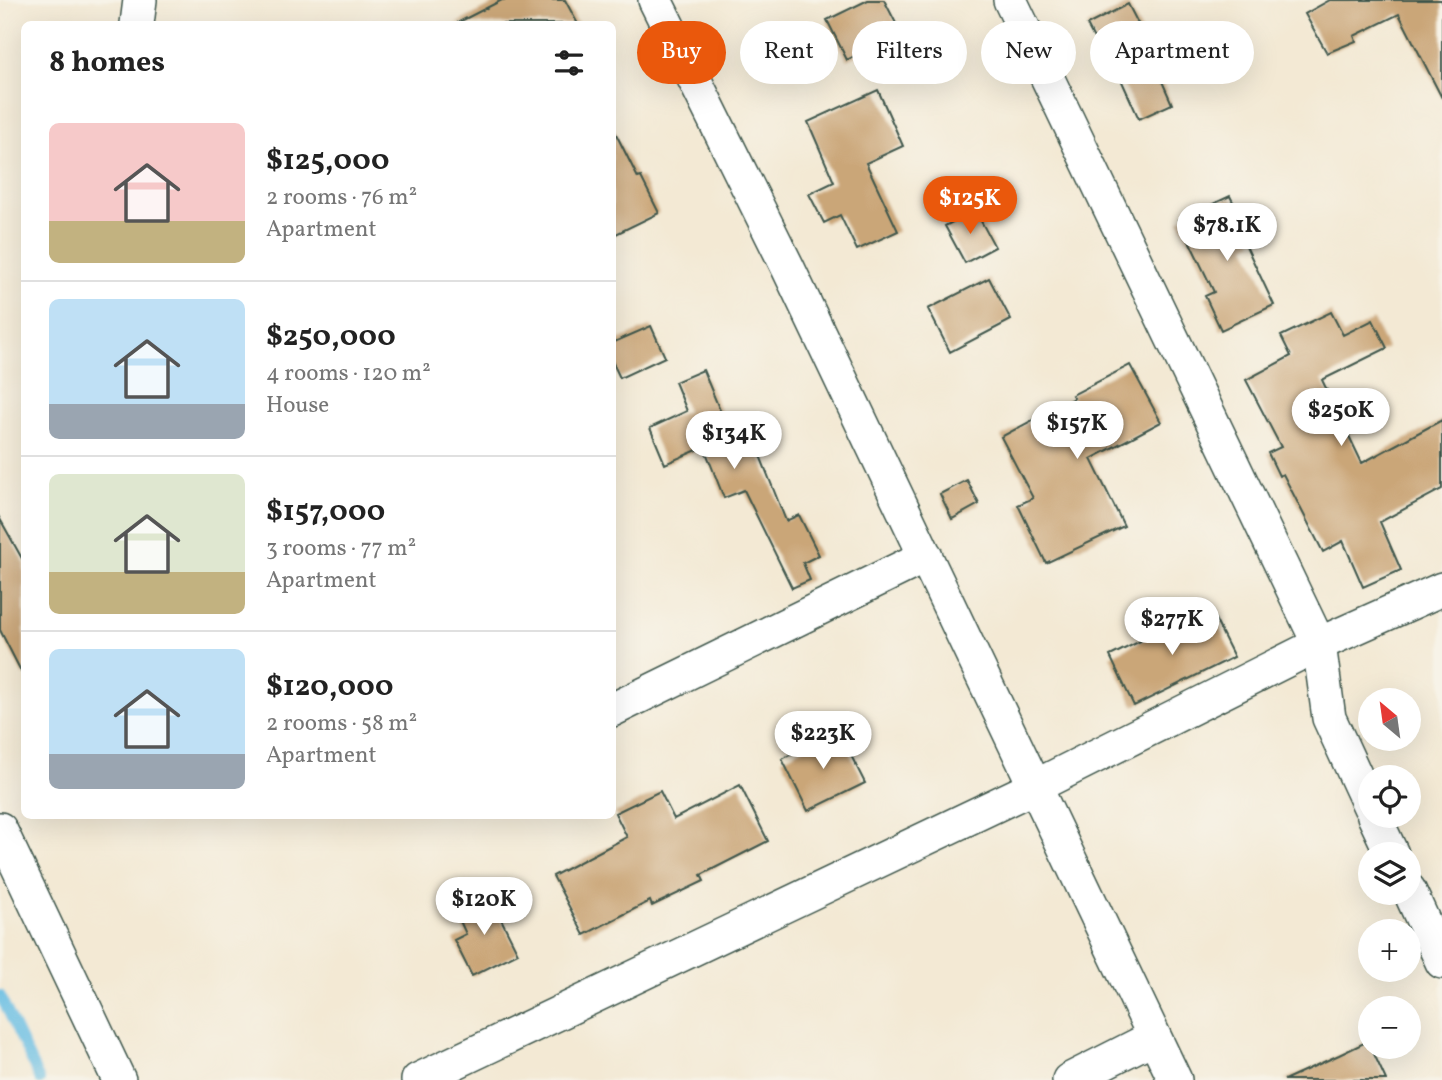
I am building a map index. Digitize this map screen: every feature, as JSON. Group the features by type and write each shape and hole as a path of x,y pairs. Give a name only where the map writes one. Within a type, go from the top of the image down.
{"street":[{"path":"137,21 140,0"},
{"path":"655,0 782,256 1175,1080"},
{"path":"1010,0 1319,643 1329,718 1358,781"},
{"path":"616,708 926,556"},
{"path":"418,1080 1036,786 1319,643 1442,589"},
{"path":"0,829 118,1080"},
{"path":"1416,905 1442,962"},
{"path":"1069,1080 1154,1037"}],"building":[{"path":"502,0 565,0 576,21 461,21"},
{"path":"868,0 884,0 895,21 852,21 852,58 847,60 838,42 838,21 827,20"},
{"path":"1330,0 1442,0 1442,98 1399,14 1354,36 1356,41 1327,53 1305,14"},
{"path":"1128,4 1137,21 1095,21"},
{"path":"1123,84 1163,84 1172,104 1139,119"},
{"path":"878,90 903,146 866,163 898,231 857,250 840,215 824,223 809,194 834,182 808,122"},
{"path":"616,134 638,178 641,177 659,213 616,234"},
{"path":"1230,196 1253,242 1246,246 1274,305 1221,330 1205,296 1214,292 1179,220"},
{"path":"975,210 995,247 965,263 945,226"},
{"path":"989,278 1011,320 950,352 928,309"},
{"path":"1331,312 1343,335 1373,320 1387,348 1322,380 1362,463 1442,420 1442,489 1380,522 1401,570 1363,587 1343,541 1323,552 1283,474 1279,476 1268,453 1281,447 1246,380 1291,356 1281,336"},
{"path":"651,326 665,357 620,378 616,370 616,341"},
{"path":"1130,365 1161,422 1091,459 1124,526 1046,563 1018,505 1033,498 1001,437"},
{"path":"703,370 737,451 755,443 786,521 799,515 819,555 803,563 810,580 792,588 744,490 724,498 704,447 665,464 650,428 687,411 675,382"},
{"path":"967,480 979,504 952,519 940,494"},
{"path":"0,519 21,557 21,671 0,630"},
{"path":"1209,607 1234,657 1134,706 1110,656"},
{"path":"838,730 865,783 808,811 782,759"},
{"path":"740,785 768,841 701,875 704,881 652,906 650,901 584,935 553,876 627,837 616,813 660,791 674,819"},
{"path":"490,897 518,953 472,976 454,940 466,934 456,912"},
{"path":"1358,1046 1358,1059 1376,1059 1386,1080 1284,1080"}],"waterway":[{"path":"0,995 40,1080"}]}
